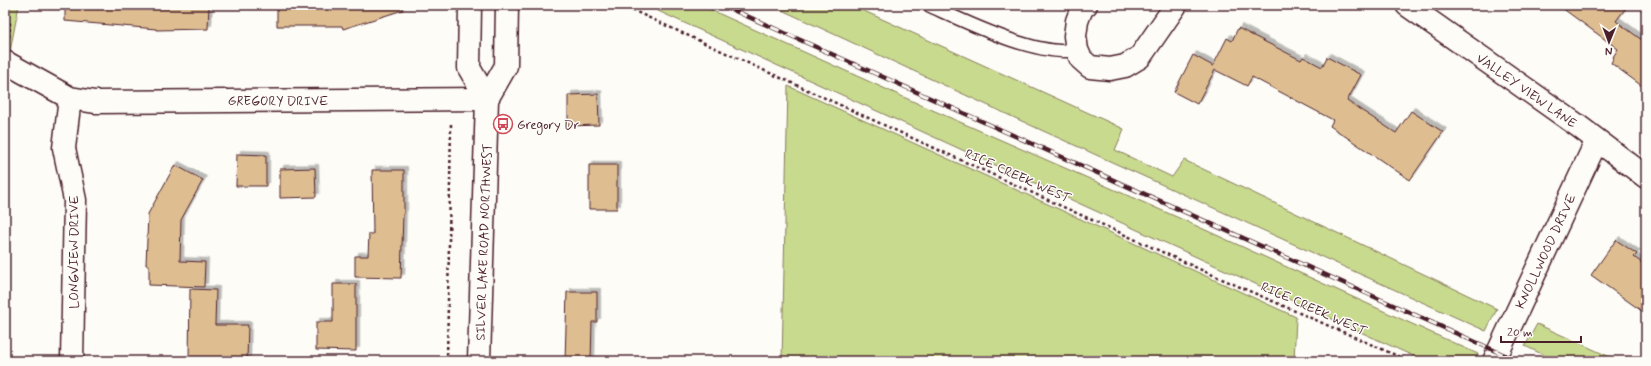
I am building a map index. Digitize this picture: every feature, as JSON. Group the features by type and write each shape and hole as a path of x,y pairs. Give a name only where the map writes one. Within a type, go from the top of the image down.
{"street":[{"path":"470,5 469,68 487,99"},
{"name":"SILVER LAKE ROAD NORTHWEST","path":"479,361 487,99 506,66 507,5"},
{"path":"1086,5 1082,8 1077,21 1075,36 1077,50 1081,59 1090,67 1110,69 1125,66 1140,57 1176,5"},
{"name":"VALLEY VIEW LANE","path":"1407,5 1577,125 1646,177"},
{"path":"5,62 70,98"},
{"name":"GREGORY DRIVE","path":"70,98 95,102 487,99"},
{"name":"LONGVIEW DRIVE","path":"70,98 64,148 75,200 72,361"},
{"name":"KNOLLWOOD DRIVE","path":"1494,361 1597,140"}],"lane":[{"path":"928,5 996,35 1042,49 1077,50"}],"path":[{"name":"RICE CREEK WEST","path":"621,5 1206,272 1409,361"},
{"path":"446,361 452,99"}],"green space":[{"path":"5,5 19,5 5,77"},
{"path":"645,5 700,5 921,105 1179,218 1478,354 1475,361 1424,361"},
{"path":"771,5 851,5 1124,129 1115,150 1172,177 1184,160 1497,309 1486,331 1041,130"},
{"path":"788,86 1296,317 1294,361 782,361"},
{"path":"1537,324 1619,361 1556,361 1525,346"}],"building":[{"path":"65,5 209,5 208,29 156,30 65,21"},
{"path":"277,5 402,5 403,10 343,29 342,26 277,26"},
{"path":"1558,5 1628,5 1616,21 1646,43 1646,89 1611,63 1618,49"},
{"path":"1238,28 1301,60 1303,57 1322,67 1327,57 1361,75 1347,101 1396,133 1411,111 1443,132 1410,180 1330,126 1333,120 1252,77 1247,86 1215,70 1197,104 1174,92 1193,55 1213,66 1227,38 1232,41"},
{"path":"598,94 599,125 568,126 568,95"},
{"path":"237,154 266,155 266,186 236,186"},
{"path":"175,165 203,180 181,220 180,261 205,262 204,287 149,285 149,265 146,265 148,214"},
{"path":"589,165 617,165 617,209 589,209"},
{"path":"315,168 316,197 280,198 280,169"},
{"path":"372,170 404,170 404,214 401,278 355,277 355,256 368,256 369,234 373,234"},
{"path":"1616,240 1637,254 1634,257 1646,266 1646,314 1591,275"},
{"path":"333,284 356,284 356,351 316,350 316,322 333,322"},
{"path":"190,289 216,290 215,325 248,325 247,361 189,361"},
{"path":"567,292 597,292 597,322 592,322 591,361 565,361"}],"railway":[{"path":"722,5 1518,361"}],"place":[{"name":"Gregory Dr","path":"503,124"}]}
